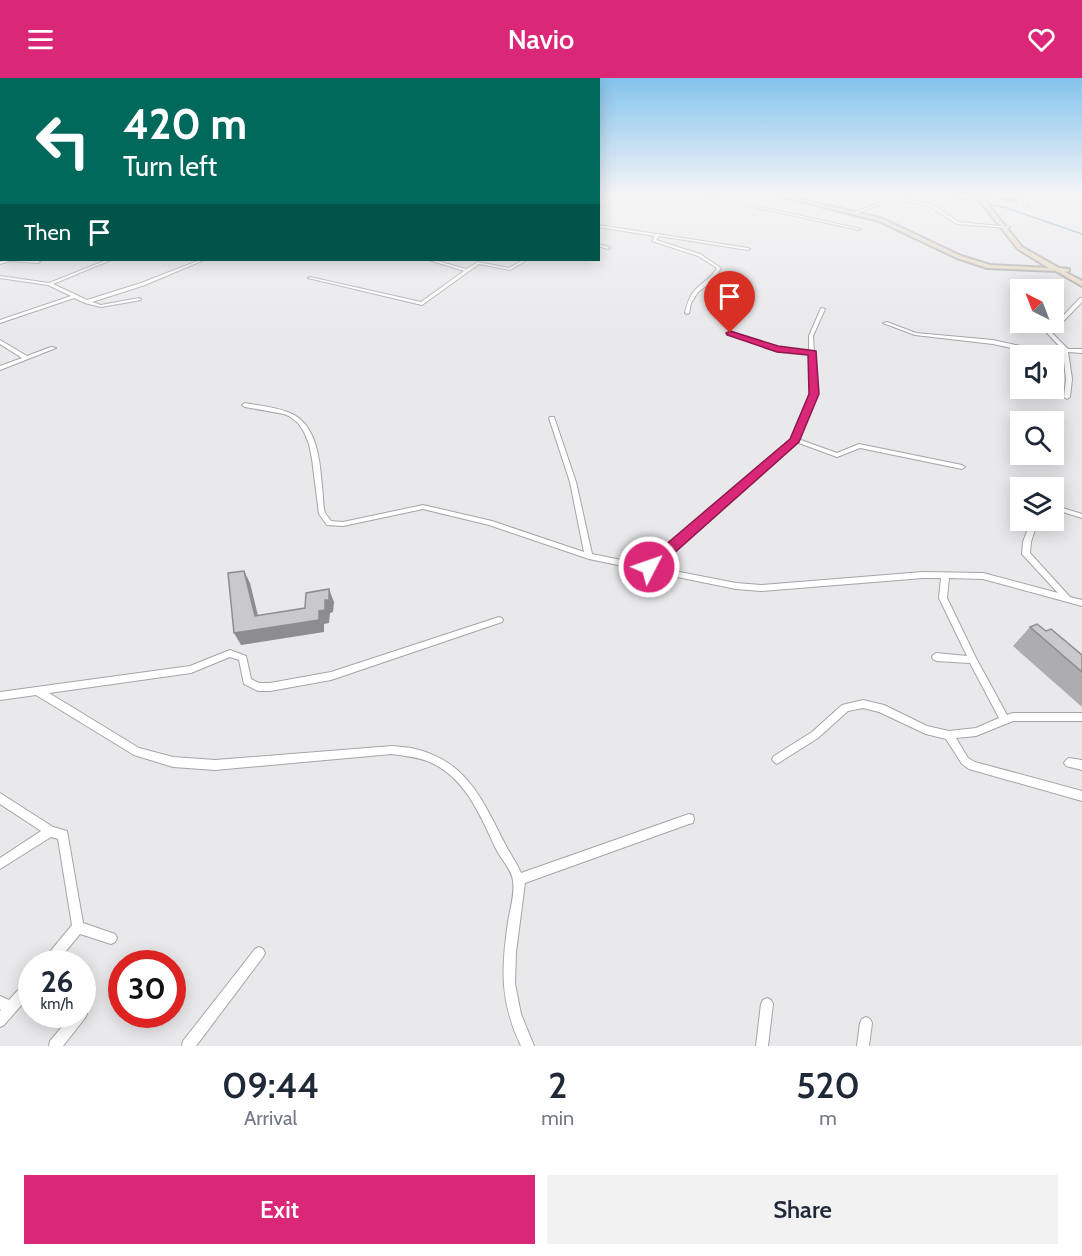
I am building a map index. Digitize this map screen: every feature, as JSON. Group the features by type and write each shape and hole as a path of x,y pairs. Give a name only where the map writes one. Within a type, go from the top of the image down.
{"main road":[{"path":"924,241 989,267 1067,270"},
{"path":"1014,241 1020,248 1082,284"},
{"path":"1021,241 1028,248 1082,279"}],"street":[{"path":"657,241 699,255 719,268 713,278 692,294 687,313"},
{"path":"698,241 748,249"},
{"path":"600,246 608,248"},
{"path":"24,261 38,262"},
{"path":"49,284 106,261"},
{"path":"87,302 143,284 200,261"},
{"path":"434,261 467,271"},
{"path":"310,278 422,304 478,263 510,268 523,261"},
{"path":"0,277 49,284 100,306 140,299"},
{"path":"0,322 75,296"},
{"path":"1067,397 1069,379 1065,350 1050,336 1050,329 1082,299"},
{"path":"649,567 795,440 814,394 811,336 823,309"},
{"path":"885,323 915,334 993,342 1025,349 1082,351"},
{"path":"730,333 777,349 813,353"},
{"path":"1,344 26,358"},
{"path":"0,368 53,348"},
{"path":"245,405 293,416 302,423 311,438 322,514 329,523 342,524 423,507 490,523 589,556 736,586 761,588 945,575 983,576 1082,603"},
{"path":"552,418 573,482 589,556"},
{"path":"795,440 837,455 859,446 962,467"},
{"path":"1064,510 1082,516"},
{"path":"1031,531 1026,554 1067,598"},
{"path":"945,575 943,598 1005,720"},
{"path":"0,696 191,669 230,653 243,658 247,681 258,687 270,687 331,676 499,620"},
{"path":"936,657 973,660"},
{"path":"39,692 137,752 173,762 215,765 392,750 416,752 434,758 454,770 476,798 519,879 507,972 509,992 518,1029 528,1046"},
{"path":"777,759 815,735 845,708 863,704 882,708 926,730 949,735 976,732 1005,720 1041,715 1082,717"},
{"path":"949,735 965,761 972,766 1082,796"},
{"path":"1069,763 1082,765"},
{"path":"0,798 50,831 63,835 78,927 59,950"},
{"path":"519,879 689,819"},
{"path":"0,864 50,831"},
{"path":"78,927 111,938"},
{"path":"188,1046 259,953"},
{"path":"0,1021 6,1005 18,995"},
{"path":"762,1046 766,1004"},
{"path":"863,1046 866,1023"},
{"path":"55,1046 70,1028"}],"building":[{"path":"244,571 255,616 305,608 306,593 329,589 329,600 325,600 325,610 319,611 319,620 234,633 228,573"},
{"path":"1037,624 1046,631 1051,629 1082,655 1082,672 1030,627"}],"route":[{"path":"649,567 795,440 814,394 813,353 777,349 730,333"}]}
